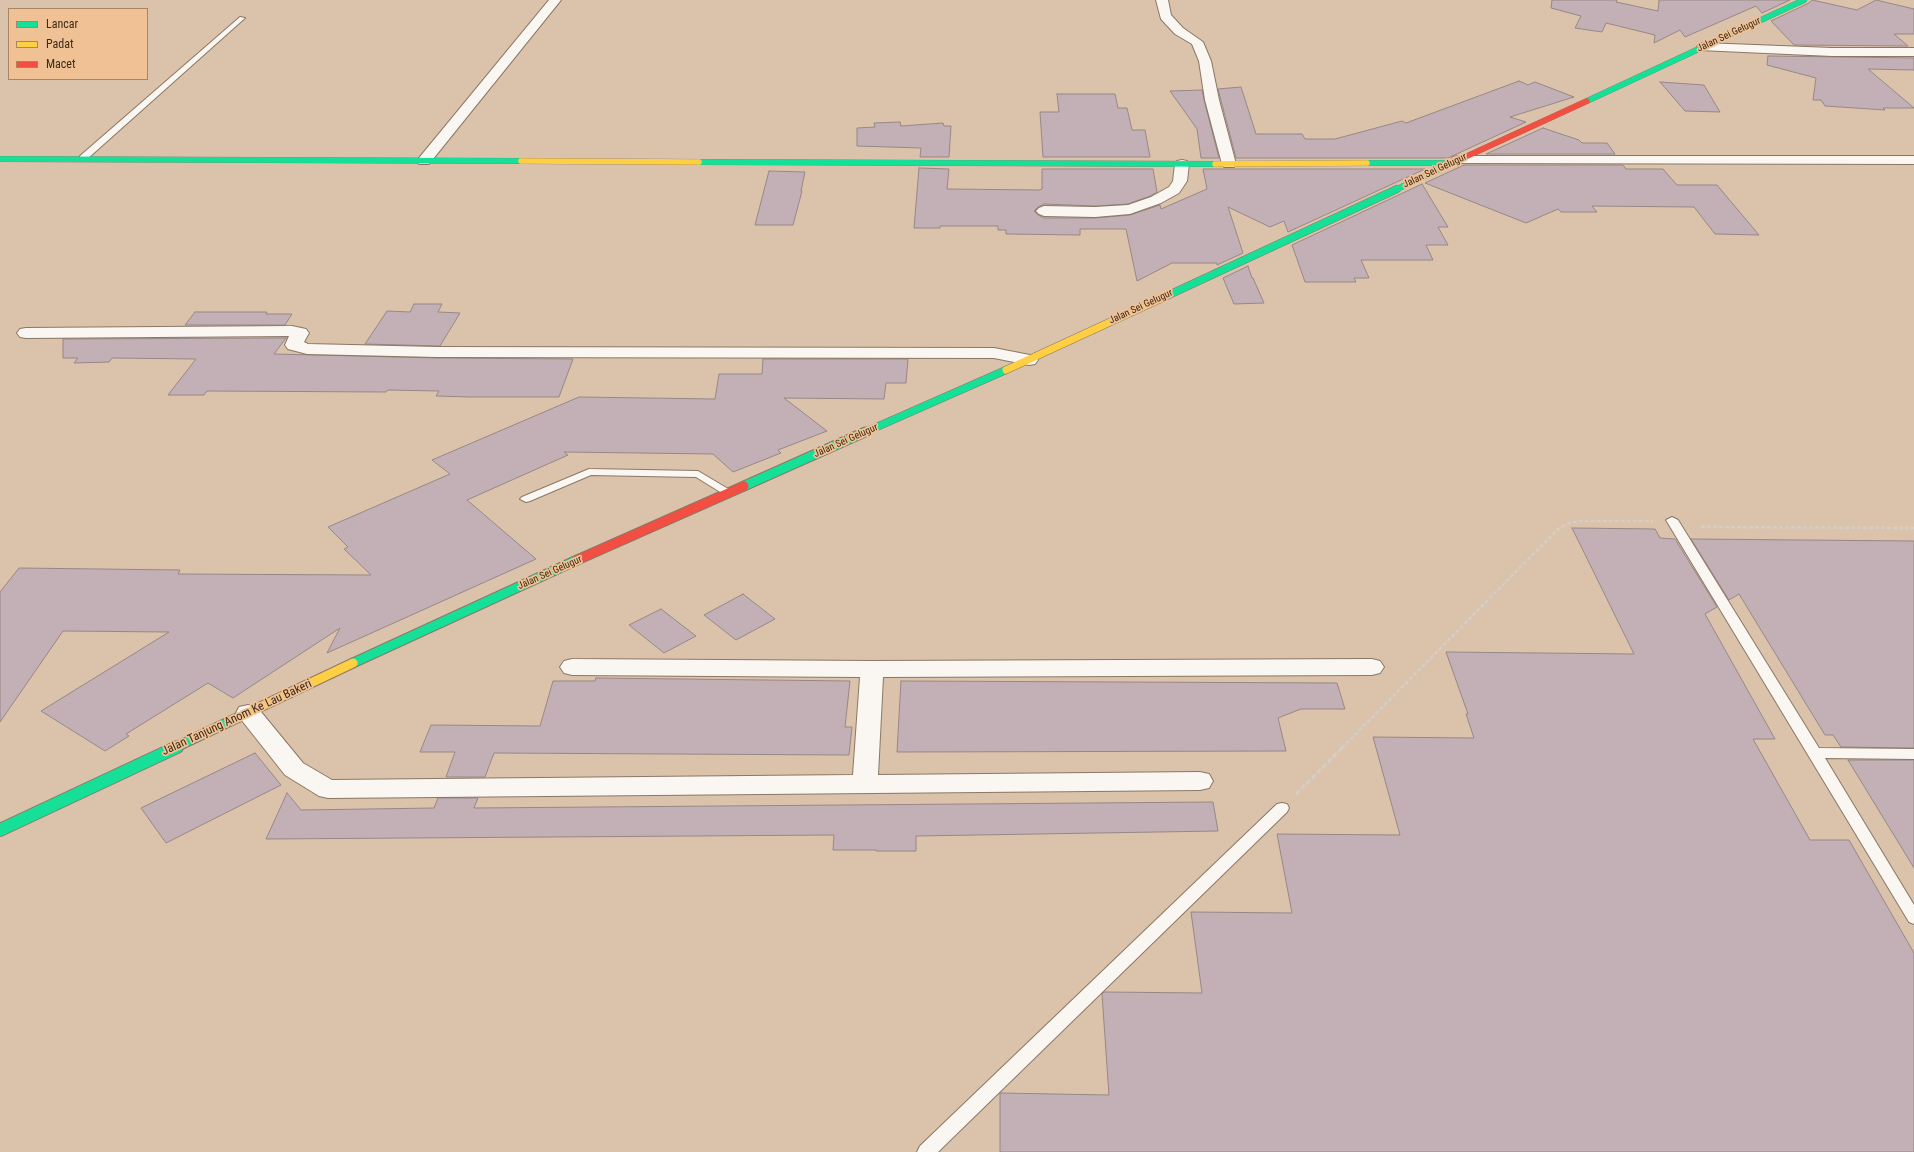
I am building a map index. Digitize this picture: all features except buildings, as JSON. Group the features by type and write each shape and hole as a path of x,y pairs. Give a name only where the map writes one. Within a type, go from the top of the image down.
{"main road":[{"name":"Jalan Sei Gelugur","path":"474,606 1029,360 1804,0"},
{"path":"0,159 83,158 424,162 1182,164 1454,162"},
{"name":"Jalan Tanjung Anom Ke Lau Bakeri","path":"0,830 474,606"}],"street":[{"path":"424,162 555,0"},
{"path":"1162,0 1165,16 1179,31 1197,42 1205,61 1212,100 1229,164"},
{"path":"1704,47 1832,52 1914,52"},
{"path":"1454,162 1914,160"},
{"path":"1044,211 1095,212 1130,208 1156,200 1174,190 1180,180 1182,164"},
{"path":"26,333 292,331 300,333 294,345 307,348 437,352 994,353 1029,360"},
{"path":"572,667 872,669 1372,667"},
{"path":"864,784 872,669"},
{"path":"248,713 294,769 328,789 1200,782"}],"lane":[{"path":"83,158 242,18"},
{"path":"526,499 589,472 698,474 729,493"},
{"path":"1672,520 1816,753 1914,918"},
{"path":"1816,753 1914,754"},
{"path":"926,1152 1282,808"}],"path":[{"path":"1282,808 1558,529 1569,523 1581,521 1672,520 1693,527 1914,528"}],"traffic: fast":[{"path":"1587,101 1804,0"},
{"path":"0,159 521,161"},
{"path":"699,162 1215,164"},
{"path":"1367,163 1443,163"},
{"path":"1160,299 1450,164"},
{"path":"744,486 1006,370"},
{"path":"353,663 474,606 577,560"},
{"path":"0,830 239,717"}],"traffic: slow":[{"path":"521,161 699,162"},
{"path":"1215,164 1367,163"},
{"path":"1006,370 1160,299"},
{"path":"239,717 353,663"}],"traffic: jam":[{"path":"1450,164 1587,101"},
{"path":"577,560 744,486"}]}
